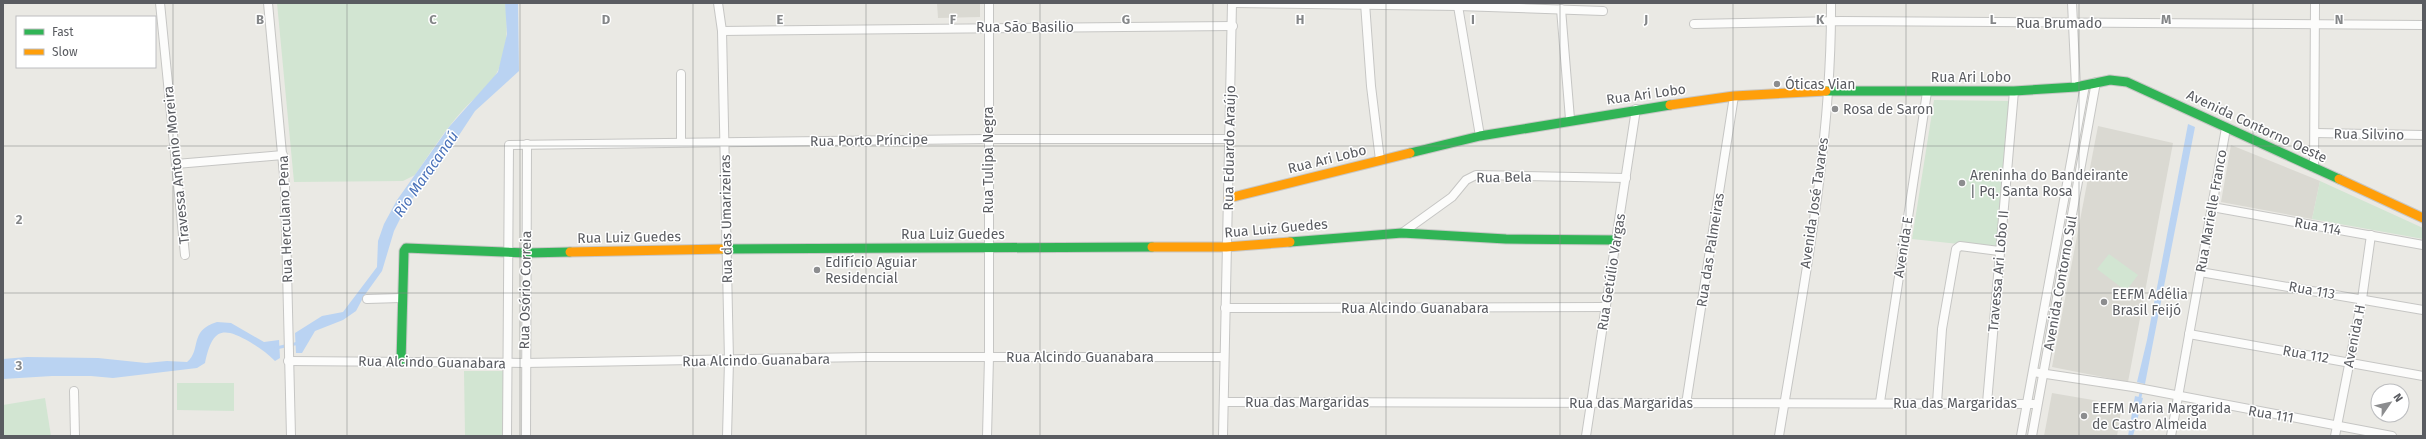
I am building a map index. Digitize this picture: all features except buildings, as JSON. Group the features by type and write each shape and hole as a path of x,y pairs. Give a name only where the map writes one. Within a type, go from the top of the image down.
{"street":[{"name":"Travessa Antonio Moreira","path":"160,3 185,255"},
{"name":"Rua Herculano Pena","path":"268,3 282,155 291,436"},
{"name":"Rua das Umarizeiras","path":"718,3 722,31 727,249 729,361 727,436"},
{"name":"Rua Tulipa Negra","path":"987,436 989,357 989,3"},
{"name":"Rua Eduardo Araújo","path":"1223,436 1226,247 1233,26 1232,3"},
{"path":"1236,3 1458,6 1603,11"},
{"name":"Avenida José Tavares","path":"1779,436 1812,227 1830,91 1832,21 1831,3"},
{"path":"2072,3 2076,87"},
{"path":"2314,168 2315,3"},
{"path":"1366,5 1371,86 1380,160"},
{"path":"1458,6 1480,136"},
{"path":"1561,9 1570,119"},
{"name":"Rua Brumado","path":"1694,24 1832,21 2423,26"},
{"name":"Rua São Basilio","path":"722,31 988,27 1233,26"},
{"path":"681,74 681,142"},
{"name":"Avenida Contorno Oeste","path":"2076,87 2110,80 2127,82 2191,110 2226,128 2423,218"},
{"name":"Avenida Contorno Sul","path":"2032,436 2096,82"},
{"name":"Avenida Contorno Sul","path":"2021,436 2085,85"},
{"name":"Rua Ari Lobo","path":"1228,198 1480,136 1570,119 1734,96 1830,91 2014,91 2076,87"},
{"name":"Travessa Ari Lobo II","path":"1987,403 2014,91"},
{"name":"Avenida E","path":"1880,402 1927,92"},
{"name":"Rua das Palmeiras","path":"1686,404 1734,96"},
{"name":"Rua Getúlio Vargas","path":"1586,436 1636,109"},
{"name":"Rua Marielle Franco","path":"2171,436 2226,128"},
{"name":"Rua Silvino","path":"2315,133 2423,135"},
{"name":"Rua Porto Príncipe","path":"509,144 988,139 1229,139"},
{"name":"Rua Osório Correia","path":"507,436 506,363 509,144"},
{"name":"Rua Osório Correia","path":"526,436 525,363 527,144"},
{"path":"176,164 282,155"},
{"name":"Rua Bela","path":"1402,233 1452,197 1466,180 1476,175 1626,178"},
{"name":"Rua 114","path":"2212,207 2423,245"},
{"name":"Rua Luiz Guedes","path":"401,362 401,298 404,250 406,248 527,253 727,249 1226,247 1402,233 1506,238 1615,240"},
{"name":"Avenida H","path":"2335,436 2362,299 2371,235"},
{"path":"1937,403 1942,329 1956,249 1960,246 1999,251"},
{"name":"Rua 113","path":"2200,272 2423,310"},
{"path":"367,299 401,298"},
{"name":"Rua Alcindo Guanabara","path":"1225,308 1606,307"},
{"name":"Rua 112","path":"2189,334 2423,376"},
{"name":"Rua Alcindo Guanabara","path":"288,358 401,362 525,363 729,361 866,357 1224,357"},
{"name":"Rua 111","path":"2032,372 2133,387 2178,397 2392,436"},
{"path":"74,391 75,436"},
{"name":"Rua das Margaridas","path":"1224,402 1686,404 1880,402 2037,404"}],"shaded area":[{"path":"937,3 980,3 980,17 938,18"},
{"name":"EEFM Adélia Brasil Feijó","path":"2098,126 2173,143 2128,382 2052,367"},
{"path":"2231,145 2320,181 2312,219 2221,202"},
{"name":"EEFM Maria Margarida de Castro Almeida","path":"2052,393 2122,405 2117,436 2044,436"}],"green space":[{"path":"277,3 505,3 507,25 503,58 494,78 456,118 415,175 403,181 294,182"},
{"name":"Areninha do Bandeirante | Pq. Santa Rosa","path":"1934,100 2011,101 1996,248 1912,239"},
{"path":"2320,181 2423,228 2423,239 2312,219"},
{"path":"2109,254 2138,275 2126,291 2097,269"},
{"path":"464,371 503,371 504,436 465,436"},
{"path":"177,383 234,383 234,411 177,410"},
{"path":"45,398 51,436 3,436 3,405"}],"water":[{"path":"505,3 518,3 519,71 475,111 446,155 406,207 394,231 382,271 364,296 356,311 343,320 315,331 302,353 296,353 295,333 322,316 343,312 377,267 378,241 384,224 397,200 449,127 498,72 507,34"},
{"path":"2188,124 2195,127 2145,384 2137,382 2147,340"},
{"path":"217,322 231,323 264,342 279,340 280,358 275,361 250,342 232,333 225,332 215,337 211,343 205,363 197,368 113,378 91,376 52,376 3,379 3,359 27,357 98,358 146,363 167,361 187,362 194,352 202,330"},
{"path":"2135,396 2143,398 2133,436 2128,436"}],"waterway":[{"name":"Rio Maracanaú","path":"276,348 299,343"},
{"path":"2139,401 2142,389"}],"traffic: fast":[{"path":"1826,91 2014,91 2076,87 2110,80 2127,82 2339,179"},
{"path":"1410,153 1480,136 1670,105"},
{"path":"1290,242 1402,233 1506,239 1615,240"},
{"path":"723,249 1152,247"},
{"path":"401,362 404,251 406,248 527,253 570,252"}],"traffic: slow":[{"path":"1670,105 1734,96 1826,91"},
{"path":"1229,198 1410,153"},
{"path":"2339,179 2423,218"},
{"path":"1152,247 1226,247 1290,242"},
{"path":"570,252 723,249"}],"place":[{"name":"Óticas Vian","path":"1777,84"},
{"name":"Rosa de Saron","path":"1835,109"},
{"name":"Areninha do Bandeirante | Pq. Santa Rosa","path":"1962,183"},
{"name":"Edifício Aguiar Residencial","path":"817,270"},
{"name":"EEFM Adélia Brasil Feijó","path":"2104,302"},
{"name":"EEFM Maria Margarida de Castro Almeida","path":"2084,416"}]}
